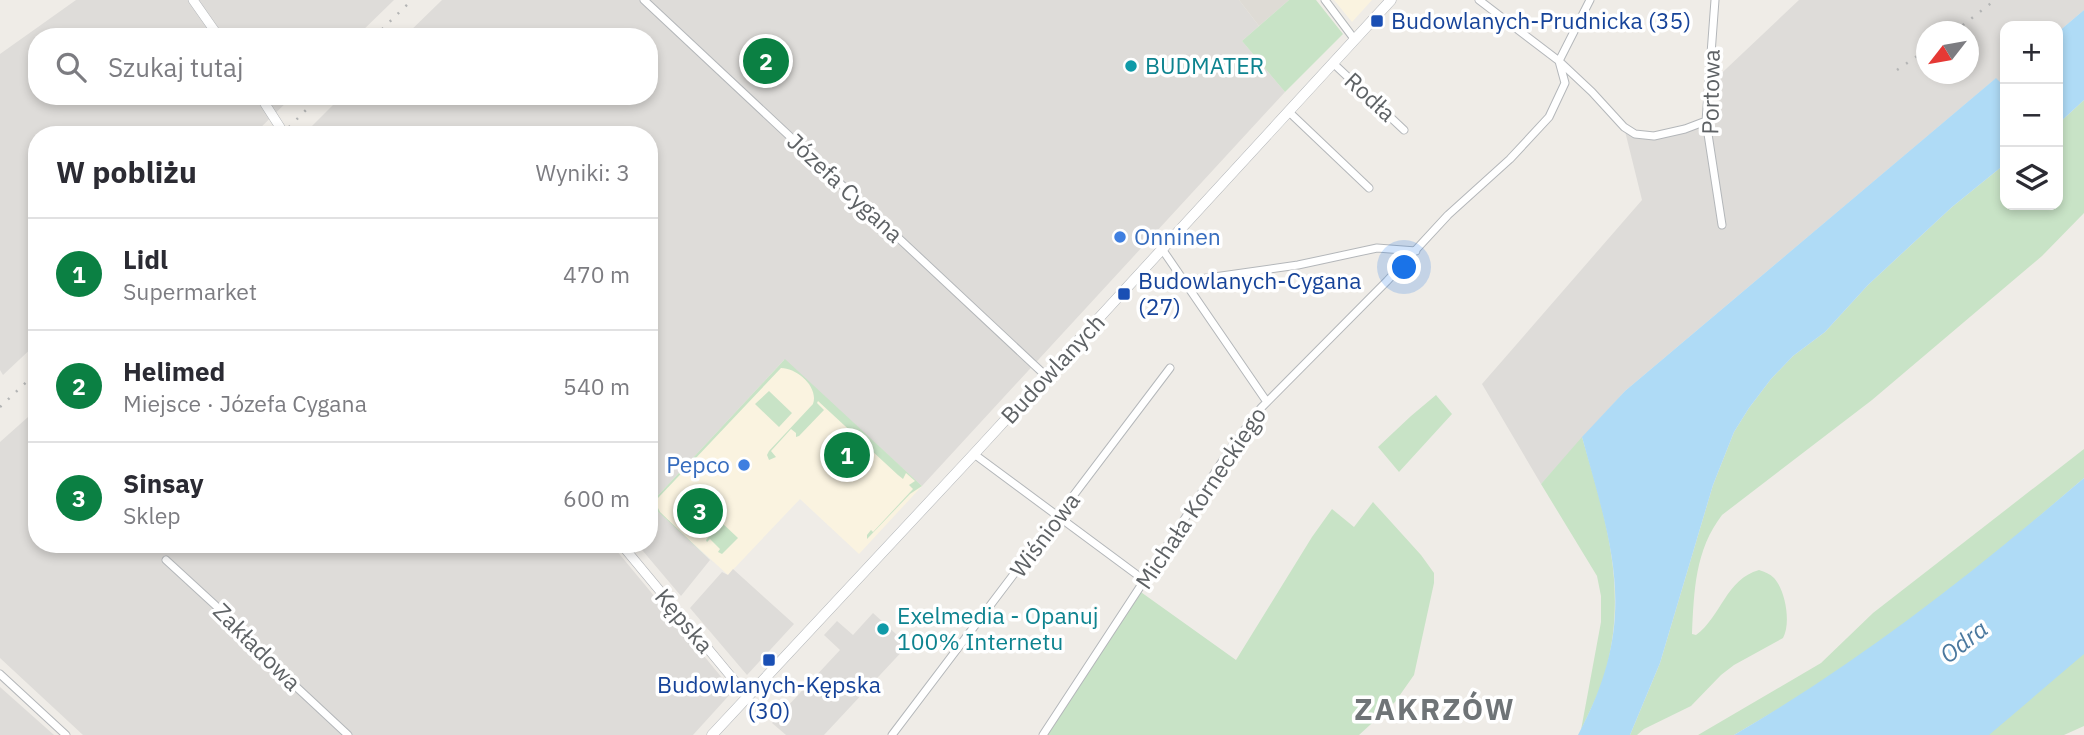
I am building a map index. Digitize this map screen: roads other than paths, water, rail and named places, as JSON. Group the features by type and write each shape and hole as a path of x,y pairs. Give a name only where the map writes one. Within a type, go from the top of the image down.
{"main road":[{"name":"Budowlanych","path":"712,735 1391,0"}],"street":[{"path":"193,0 213,28"},
{"name":"Józefa Cygana","path":"644,0 1046,376"},
{"path":"1325,0 1355,40"},
{"path":"1479,0 1559,61 1624,127 1635,134 1654,136 1685,130 1706,121"},
{"path":"1559,61 1590,0"},
{"name":"Portowa","path":"1715,0 1706,121 1722,225"},
{"name":"Michała Korneckiego","path":"1043,735 1231,448 1267,402 1448,215 1517,151 1549,117 1565,82 1559,61"},
{"name":"Rodła","path":"1334,64 1404,130"},
{"path":"266,105 279,126"},
{"path":"1288,111 1369,188"},
{"path":"1187,284 1193,280 1298,265 1377,248 1416,251"},
{"path":"1162,249 1267,402"},
{"name":"Wiśniowa","path":"892,735 1060,517 1170,368"},
{"path":"974,454 1144,580"},
{"name":"Kępska","path":"628,553 748,697"},
{"name":"Zakładowa","path":"166,560 239,627 247,641 348,735"},
{"path":"0,674 66,735"}],"water":[{"path":"2084,10 2084,100 2063,119 2063,84 2063,28"},
{"path":"1996,78 2000,82 2000,168 1952,207 1868,285 1825,332 1793,356 1749,408 1734,432 1713,485 1660,663 1630,735 1578,735 1597,694 1609,657 1615,621 1611,552 1582,437 1625,391"},
{"name":"Odra","path":"2084,478 2084,654 1989,735 1734,735 1827,677 1915,614"}],"railway":[{"path":"383,28 412,0"},
{"path":"1968,21 1995,0"},
{"path":"1897,70 1916,57"},
{"path":"290,126 311,105"},
{"path":"0,407 28,381"}],"place":[{"name":"Budowlanych-Prudnicka (35)","path":"1377,21"},
{"name":"Helimed","path":"766,61"},
{"name":"BUDMATER","path":"1131,66"},
{"name":"Onninen","path":"1120,237"},
{"name":"Budowlanych-Cygana (27)","path":"1124,294"},
{"name":"Lidl","path":"847,455"},
{"name":"Pepco","path":"744,465"},
{"name":"Sinsay","path":"700,511"},
{"name":"Exelmedia - Opanuj 100% Internetu","path":"883,629"},
{"name":"Budowlanych-Kępska (30)","path":"769,660"}],"district":[{"name":"ZAKRZÓW","path":"1435,710"}]}
